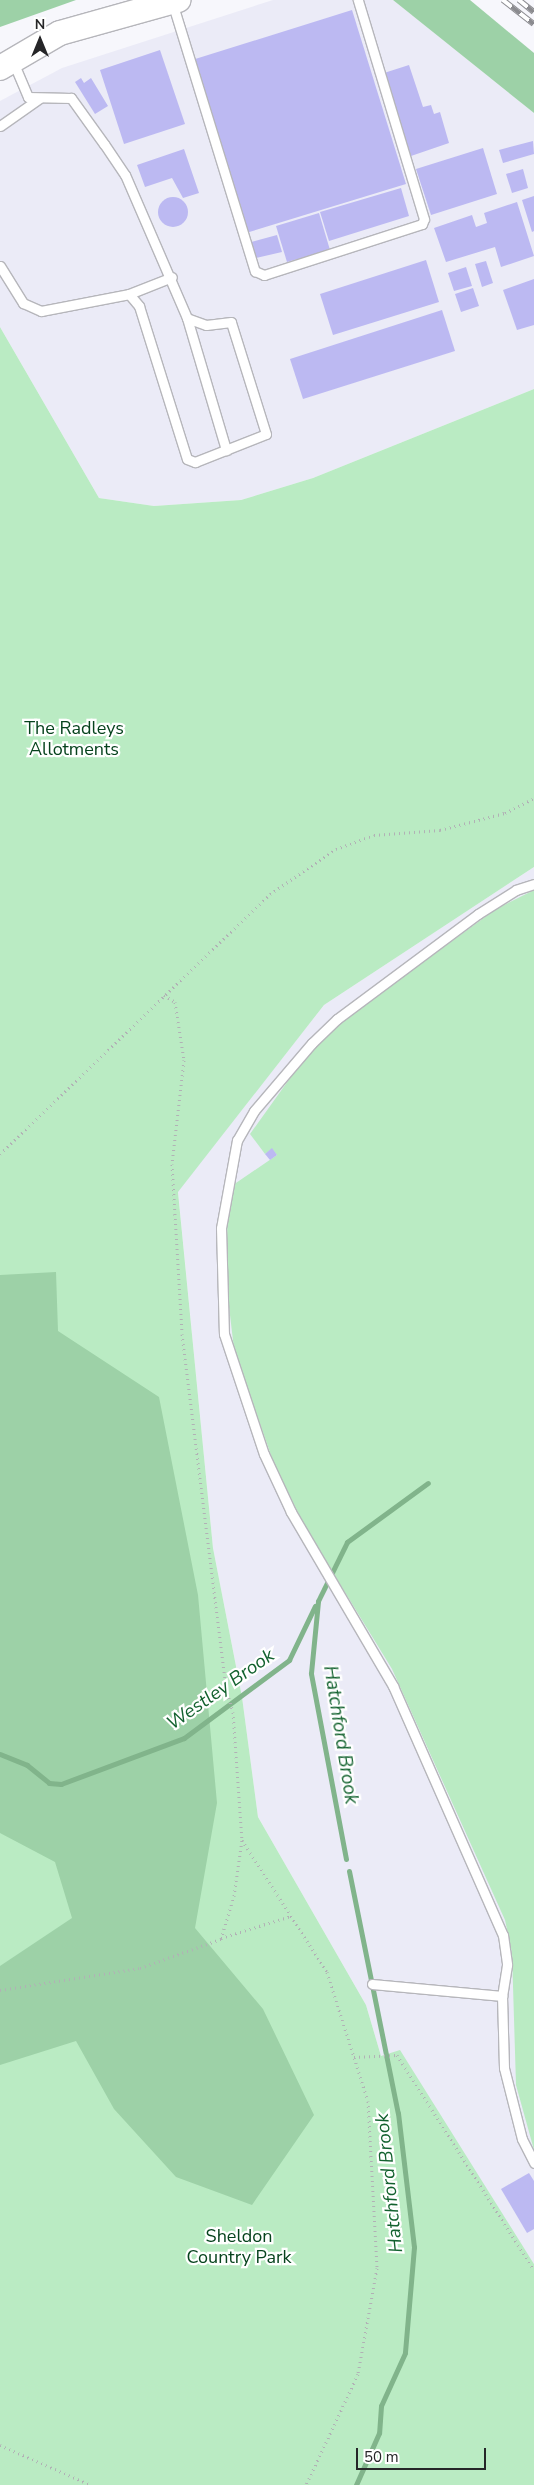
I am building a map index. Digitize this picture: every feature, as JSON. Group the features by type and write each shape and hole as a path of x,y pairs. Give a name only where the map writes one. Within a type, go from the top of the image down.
{"street":[{"path":"6,65 60,33 175,1"}],"lane":[{"path":"175,1 255,271 264,275 422,224 424,219 358,0"},
{"path":"6,65 28,97 71,98 124,175 172,277 187,318 226,450"},
{"path":"0,126 40,98"},
{"path":"0,266 23,303 41,311 129,294 172,277"},
{"path":"129,294 139,306 187,459 195,462 266,434 231,322 206,325 187,318"},
{"path":"534,884 516,890 478,914 325,1029 254,1111 233,1151 221,1228 227,1349 264,1454 321,1566 338,1591 393,1686 494,1912 507,1965 502,1996 504,2068 522,2139 534,2163"},
{"path":"372,1984 502,1996"}],"path":[{"path":"0,1154 270,894 336,849 374,835 440,830 505,812 534,798"},
{"path":"164,995 175,1002 184,1060 172,1164 182,1334 226,1688 234,1712 242,1840 234,1896 221,1939"},
{"path":"242,1840 326,1972 368,2101 377,2268 358,2374 306,2485"},
{"path":"0,1990 140,1968 291,1916"},
{"path":"354,2057 397,2055 534,2270"},
{"path":"0,2445 91,2485"}],"shaded area":[{"path":"273,0 393,0 534,113 534,389 313,478 241,500 154,506 99,498 0,327 0,101 62,68"},
{"path":"534,867 534,2264 491,2199 381,2056 366,2005 258,1817 242,1697 213,1548 178,1191 324,1005"}],"green space":[{"path":"0,0 76,0 0,27"},
{"path":"393,0 470,0 534,53 534,113"},
{"name":"Sheldon Country Park","path":"0,327 99,498 154,506 241,500 313,478 534,389 534,867 324,1005 178,1192 213,1548 242,1697 258,1817 366,2005 381,2056 400,2050 534,2264 534,2485 0,2485"},
{"path":"534,890 534,2150 516,2085 512,1953 505,1920 392,1669 305,1527 273,1461 234,1349 226,1281 228,1195 233,1185 277,1155 272,1149 265,1154 250,1134 303,1060 349,1016 496,909"},
{"path":"56,1272 58,1331 159,1397 198,1595 217,1803 195,1928 263,2009 314,2115 252,2205 176,2177 114,2109 76,2041 0,2065 0,1966 72,1918 55,1862 0,1833 0,1275"}],"building":[{"path":"352,10 406,184 246,233 192,60"},
{"path":"160,50 185,124 124,144 100,70"},
{"path":"409,65 423,107 431,105 434,114 440,112 449,143 411,156 384,73"},
{"path":"81,78 84,83 91,78 108,106 95,114 75,82"},
{"path":"533,141 534,154 503,163 499,150"},
{"path":"483,148 497,194 431,215 416,169"},
{"path":"184,149 199,193 183,198 172,178 145,187 137,165"},
{"path":"523,169 528,188 512,193 506,174"},
{"path":"401,188 409,216 329,241 320,212"},
{"path":"534,196 534,231 532,232 522,200"},
{"path":"173,197 184,201 188,212 184,223 173,227 162,223 158,212 162,201"},
{"path":"517,202 534,256 501,267 495,247 446,262 434,228 472,215 476,227 487,223 484,213"},
{"path":"319,213 330,250 287,262 276,226"},
{"path":"277,235 282,252 256,258 251,242"},
{"path":"426,260 439,302 333,335 320,294"},
{"path":"486,261 493,283 482,287 475,264"},
{"path":"466,267 472,286 454,291 448,273"},
{"path":"534,279 534,325 517,330 503,290"},
{"path":"473,288 479,306 461,312 455,294"},
{"path":"442,310 455,351 303,399 290,359"},
{"path":"272,1148 277,1155 270,1160 265,1154"},
{"path":"529,2173 534,2181 534,2229 527,2233 501,2189"}],"waterway":[{"name":"Hatchford Brook","path":"346,1859 311,1673 318,1601 347,1542 428,1483"},
{"name":"Westley Brook","path":"0,1754 27,1765 49,1783 61,1784 184,1738 289,1660 315,1606"},
{"name":"Hatchford Brook","path":"349,1871 398,2113 414,2247 405,2353 381,2406 379,2433 356,2485"}],"railway":[{"path":"503,0 534,24"},
{"path":"519,0 534,12"}],"park label":[{"name":"The Radleys Allotments","path":"74,740"}]}
